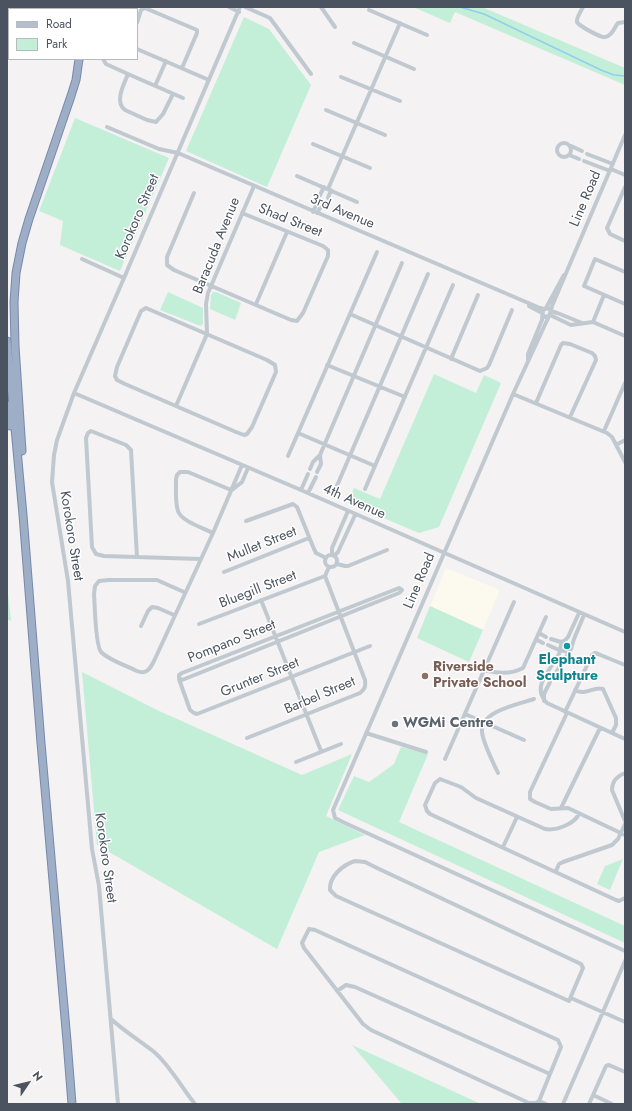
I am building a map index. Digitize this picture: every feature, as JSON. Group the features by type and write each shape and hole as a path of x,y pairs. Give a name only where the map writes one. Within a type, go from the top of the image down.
{"highway":[{"path":"29,597 31,586 30,563 14,346 15,284 25,233 71,96 80,60"},
{"path":"7,341 68,1042 72,1104"},
{"path":"7,405 18,491 23,515"}],"street":[{"path":"229,7 239,9"},
{"path":"246,7 259,12 274,22 311,74"},
{"path":"259,12 262,7"},
{"path":"321,7 335,27"},
{"path":"583,7 577,20 578,23 602,37 606,37 610,34 618,23 625,22"},
{"path":"138,19 140,10 144,8 197,30 182,68"},
{"name":"Korokoro Street","path":"118,1104 99,886 92,850 86,797 68,581 54,497 52,475 57,440 74,393 239,9"},
{"path":"369,10 427,35"},
{"path":"315,212 320,197 327,189 400,24"},
{"path":"354,43 414,70"},
{"path":"138,49 209,80"},
{"path":"104,60 106,64 183,98"},
{"path":"155,86 166,61"},
{"path":"128,74 122,88 120,105 125,110 147,120 156,122 159,120 173,94"},
{"path":"341,77 400,102"},
{"path":"326,110 385,135"},
{"name":"3rd Avenue","path":"107,127 159,150 178,153 499,290 544,311"},
{"name":"Line Road","path":"625,135 564,280 443,553 333,810 335,818 345,823 625,951"},
{"path":"579,159 569,155 564,157 560,156 556,148 563,142 582,151"},
{"path":"313,144 370,168"},
{"path":"569,155 571,151 570,146"},
{"path":"587,154 613,164"},
{"path":"584,161 625,175"},
{"path":"297,176 357,202"},
{"name":"Baracuda Avenue","path":"176,406 206,334 206,304 208,294 254,186"},
{"path":"625,187 623,197 608,224 607,230 610,234 625,241"},
{"path":"315,212 325,205 327,200 327,189"},
{"path":"194,193 167,258 167,265 174,270 211,286 256,304 287,232"},
{"name":"Shad Street","path":"242,213 323,246 328,250 328,256 302,317 297,321 291,320 256,304"},
{"path":"288,456 377,252"},
{"path":"82,259 124,278"},
{"path":"625,272 595,260 584,286 625,304"},
{"path":"308,493 321,464 320,456 324,444 402,263"},
{"name":"Line Road","path":"528,360 528,354 542,320 544,311 567,271"},
{"path":"333,495 428,274"},
{"path":"365,489 453,285"},
{"path":"451,359 478,295"},
{"path":"593,322 604,295"},
{"path":"143,309 151,309 206,334 267,360 275,365 276,372 252,427 247,434 244,435 236,432 120,382 114,376 143,309"},
{"path":"350,314 480,371 487,368 512,310"},
{"path":"550,312 545,317 544,311 550,312 556,313 582,323"},
{"path":"550,312 571,325 593,322 625,336"},
{"path":"536,403 561,345 566,343 576,346 592,353 596,360 570,417"},
{"path":"327,365 405,397"},
{"path":"604,431 625,382"},
{"name":"4th Avenue","path":"74,393 308,493 348,512 625,632"},
{"path":"513,394 604,431 612,437 625,462"},
{"path":"137,557 131,450 126,445 91,431 88,433 86,438 93,549 96,554 100,556 200,560"},
{"path":"298,433 375,466"},
{"path":"616,445 625,440"},
{"path":"301,490 313,462 320,456"},
{"path":"184,592 161,581 99,582 95,586 97,642 100,650 107,656 141,673 146,672 152,666 242,465"},
{"path":"231,490 242,482 248,468"},
{"path":"212,533 186,520 179,514 177,506 177,475 180,472 188,472 231,490"},
{"path":"246,521 294,504 297,507 316,553 326,558 338,552 355,515"},
{"path":"337,564 337,559 333,555 332,548 348,512"},
{"name":"Mullet Street","path":"224,572 309,538"},
{"path":"328,567 333,567 337,564 348,566 387,550"},
{"path":"326,558 325,563 328,567 325,576 354,652"},
{"name":"Bluegill Street","path":"199,624 325,576"},
{"name":"Pompano Street","path":"358,606 340,617 322,621 292,630 254,644 180,674 179,678 182,680 294,635 322,621 338,612 388,595"},
{"path":"260,600 321,751"},
{"path":"445,759 514,602"},
{"path":"141,626 148,611 152,607 174,615"},
{"path":"547,673 568,637 579,613"},
{"path":"553,677 571,649 584,615"},
{"path":"483,670 500,673 521,670 540,634 546,617"},
{"path":"292,630 294,635"},
{"path":"540,634 546,636"},
{"path":"551,639 561,642 565,640"},
{"path":"537,640 544,643"},
{"path":"254,644 256,650"},
{"path":"548,645 560,650 568,651 571,649"},
{"name":"Grunter Street","path":"179,678 189,708 195,714 217,707 370,646"},
{"name":"Barbel Street","path":"247,738 360,693 365,689 365,680 354,652"},
{"path":"623,834 568,808 547,808 532,801 530,796 575,690 590,659 595,654 598,654 625,665"},
{"path":"225,656 227,662"},
{"path":"195,668 197,674"},
{"path":"544,678 540,686 540,693 544,701 625,739"},
{"path":"544,701 544,694 550,682"},
{"path":"575,690 584,693 598,688 603,689 616,718 616,725 612,733"},
{"path":"498,773 483,737 482,729 484,722 490,715 498,711 534,699"},
{"path":"465,714 524,740"},
{"path":"561,808 600,728"},
{"path":"366,733 426,752"},
{"path":"296,762 341,744"},
{"path":"625,774 618,777 612,786 612,790 625,821"},
{"path":"579,814 572,822 548,830 476,798 461,787 440,779 435,783 426,805 427,812 616,900 625,898"},
{"path":"503,847 517,816"},
{"path":"556,871 559,864 563,862 615,843 623,834 625,824"},
{"path":"355,861 365,862 578,962 583,966 583,968 571,998 569,1002 336,896 330,890 331,884 338,871 345,865 355,861"},
{"path":"539,1101 561,1047 558,1040 315,930 309,930 302,945 363,1024 370,1030 530,1103 536,1103 539,1101 546,1104"},
{"path":"563,1104 625,961"},
{"path":"337,991 346,985 355,987 550,1074"},
{"path":"571,998 625,1022"},
{"path":"110,1019 153,1051 161,1059 195,1104"},
{"path":"589,1104 606,1066 610,1065 625,1072"},
{"path":"593,1095 612,1104"}],"shaded area":[{"path":"446,568 500,590 483,630 430,606"}],"green space":[{"path":"413,7 482,7 625,68 625,85 455,12 450,23"},
{"path":"244,17 269,29 311,85 267,187 186,151"},
{"path":"75,118 169,158 120,271 60,245 63,221 39,211"},
{"path":"168,292 203,308 203,324 201,326 160,310"},
{"path":"213,292 241,303 235,320 210,309 211,295"},
{"path":"434,374 476,393 484,375 501,383 439,527 419,533 348,503 354,488 380,499"},
{"path":"7,585 11,621 7,619"},
{"path":"430,606 483,630 469,662 417,638"},
{"path":"82,672 157,710 302,775 352,754 326,816 365,835 319,852 277,949 97,845"},
{"path":"401,747 428,754 399,822 625,926 625,943 338,810 354,776 369,782 394,764"},
{"path":"623,859 610,890 597,884 605,866"},
{"path":"352,1045 481,1104 402,1104"}],"waterway":[{"path":"460,7 484,14 601,70 614,75 625,76"}],"place":[{"name":"Elephant Sculpture","path":"567,646"},
{"name":"Riverside Private School","path":"425,676"},
{"name":"WGMi Centre","path":"395,724"}]}
